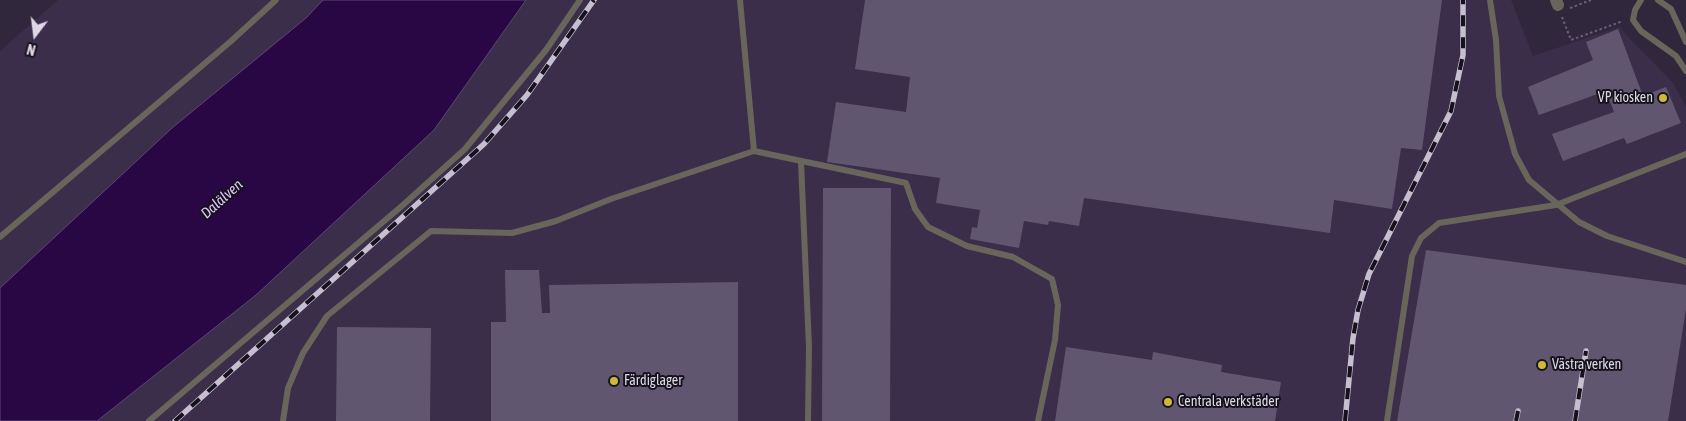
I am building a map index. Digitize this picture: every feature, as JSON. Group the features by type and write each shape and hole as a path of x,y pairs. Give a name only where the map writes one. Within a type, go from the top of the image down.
{"lane":[{"path":"0,237 230,42 276,0"},
{"path":"150,421 396,212 465,149 546,50 580,0"},
{"path":"740,0 754,151"},
{"path":"1490,0 1496,40 1499,96 1514,154 1529,180 1556,205 1579,222 1606,236 1686,262"},
{"path":"1641,0 1635,10 1633,20 1641,31 1676,56 1686,70"},
{"path":"1658,0 1671,9 1686,42"},
{"path":"283,421 288,388 303,353 327,316 431,231 512,233 556,222 611,199 754,151 906,183 915,209 928,227 967,246 1014,257 1052,279 1058,305 1056,340 1038,421"},
{"path":"1387,421 1412,256 1421,238 1439,223 1556,205 1686,154"},
{"path":"801,162 809,347 808,421"}],"path":[{"path":"1591,0 1558,5 1570,40 1627,20 1633,20"}],"shaded area":[{"path":"58,0 1511,0 1533,56 1619,27 1673,83 1686,107 1686,421 0,421 0,51"}],"water":[{"name":"Dalälven","path":"323,0 526,0 434,130 256,295 97,421 0,421 0,288 172,128 306,18"}],"building":[{"path":"865,0 1442,0 1422,150 1401,148 1392,209 1334,200 1330,233 1084,198 1079,226 1049,221 1048,225 1024,221 1019,248 970,239 972,227 977,228 980,210 936,203 940,178 827,162 836,102 906,112 910,77 855,69"},
{"path":"1618,29 1643,96 1666,87 1681,123 1627,144 1624,138 1563,161 1552,134 1614,112 1606,91 1539,115 1528,87 1593,60 1586,42"},
{"path":"823,188 891,188 890,421 822,421"},
{"name":"Västra verken","path":"1426,250 1686,285 1686,309 1668,421 1397,421"},
{"name":"Färdiglager","path":"505,270 539,270 542,313 550,313 549,285 738,282 738,421 491,421 491,322 506,322"},
{"path":"337,327 431,328 430,421 336,421"},
{"name":"Centrala verkstäder","path":"1066,347 1152,360 1153,352 1222,365 1221,372 1281,382 1275,421 1055,421"}],"railway":[{"path":"175,421 484,144 527,95 594,0"},
{"path":"1345,421 1353,338 1358,310 1369,274 1451,111 1463,55 1463,0"},
{"path":"1575,421 1586,351"},
{"path":"1516,421 1518,411"}],"place":[{"name":"VP kiosken","path":"1663,98"},
{"name":"Västra verken","path":"1542,365"},
{"name":"Färdiglager","path":"614,381"},
{"name":"Centrala verkstäder","path":"1168,402"}]}
